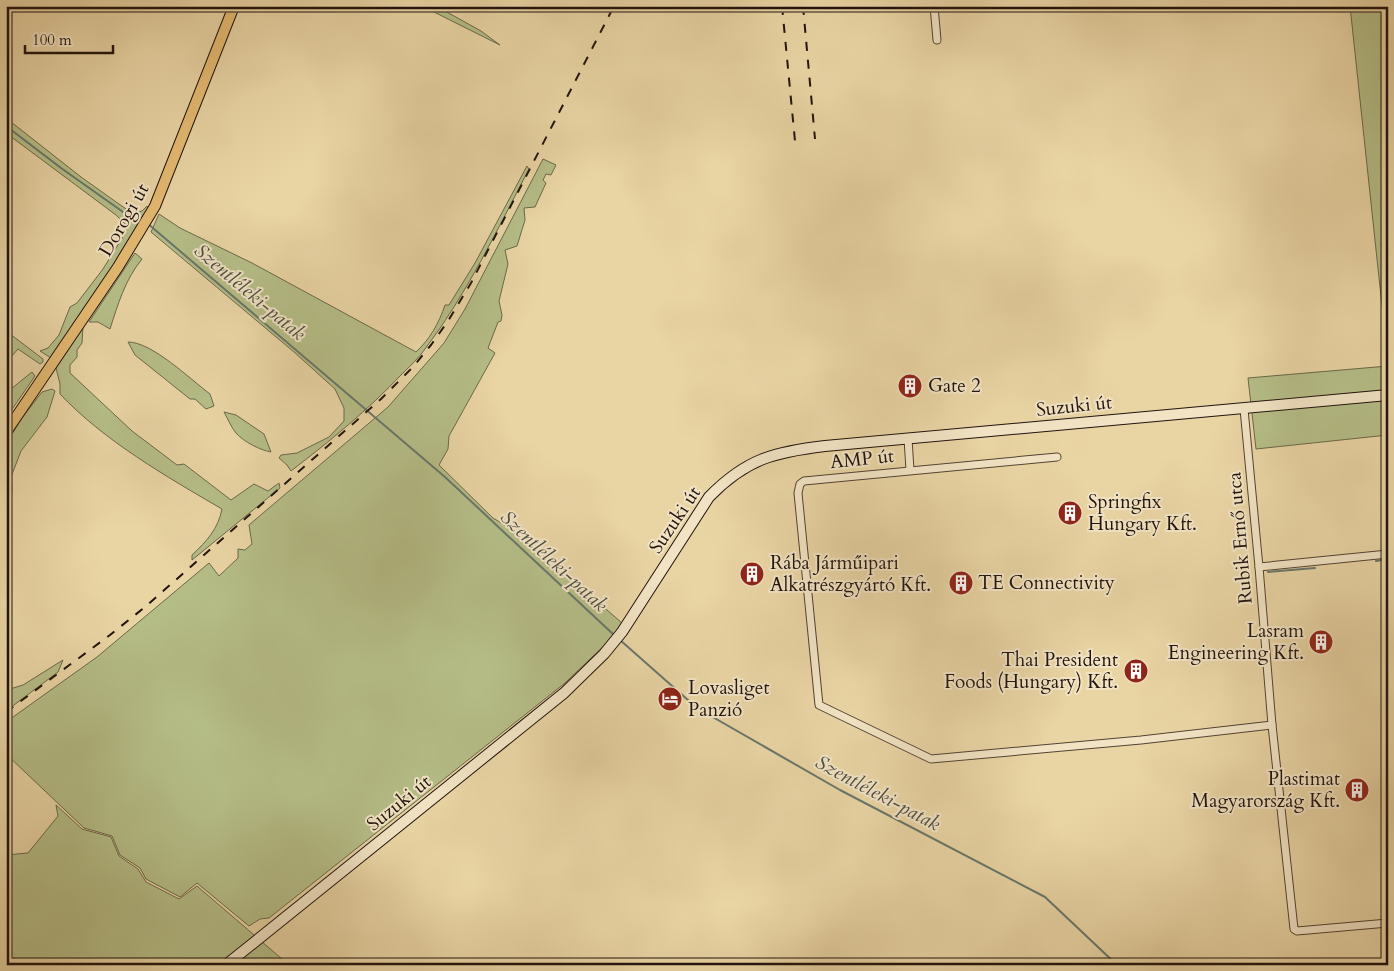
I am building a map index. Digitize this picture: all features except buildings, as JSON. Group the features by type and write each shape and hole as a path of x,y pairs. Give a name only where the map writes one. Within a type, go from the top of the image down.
{"main road":[{"name":"Dorogi út","path":"6,432 118,267 145,223 161,192 234,6"},
{"name":"Suzuki út","path":"226,965 557,698 590,668 622,632 700,508 722,484 761,459 785,451 1387,394"}],"street":[{"path":"934,6 937,40"},
{"name":"Rubik Ernő utca","path":"1244,409 1272,725 1294,928 1297,931 1388,923"},
{"path":"908,439 910,470"},
{"name":"AMP út","path":"1057,457 804,481 800,484 798,493 804,565 819,706 931,759 1140,740 1272,725"},
{"path":"1259,567 1388,554"}],"green space":[{"path":"422,6 436,6 481,31 500,45"},
{"path":"1350,6 1388,6 1388,362"},
{"path":"6,118 81,177 133,214 142,211 147,206 148,210 129,243 51,358 40,351 48,348 59,335 70,307 77,303 103,269 124,235 127,226 116,215 6,133"},
{"path":"543,159 556,165 551,175 546,174 543,180 546,183 535,207 524,208 525,220 517,246 505,250 508,264 499,301 502,315 501,321 498,322 488,348 495,353 449,436 448,449 439,465 493,518 518,533 622,623 610,640 565,683 269,918 260,919 249,926 197,883 180,897 146,879 140,868 120,855 112,836 84,828 6,754 6,722 97,657 209,563 219,576 238,558 238,549 245,550 252,544 249,525 388,407 444,343 465,309"},
{"path":"527,166 529,169 481,261 423,352 362,413 291,471 279,458 281,455 297,453 329,437 344,421 344,408 335,389 294,352 151,232 159,214 180,228 252,263 416,352 430,336 445,305 449,305 475,263"},
{"path":"135,253 142,259 119,301 110,329 98,322 89,322"},
{"path":"83,327 82,343 77,350 77,357 70,365 70,373 132,431 177,465 184,464 231,500 254,484 268,491 279,483 280,488 192,560 192,555 215,529 222,509 136,457 96,427 60,394 60,384 56,368"},
{"path":"6,331 43,359 43,362 40,364 18,349 6,363"},
{"path":"128,342 148,348 170,362 210,394 214,406 206,409 195,399 190,399 135,355"},
{"path":"1388,366 1388,435 1256,449 1248,378"},
{"path":"32,372 35,376 6,418 6,398 11,389"},
{"path":"52,389 55,391 47,417 21,451 11,477 12,490 6,500 6,444 22,418 42,392"},
{"path":"224,412 236,415 264,434 271,452 252,445 239,436"},
{"path":"63,660 58,672 6,711 6,686 10,689 23,685"},
{"path":"56,805 82,829 111,837 119,856 138,869 146,882 179,899 197,886 289,965 9,965 6,959 6,855 28,853 58,816"}],"waterway":[{"name":"Szentléleki-patak","path":"6,126 133,219 141,221"},
{"name":"Szentléleki-patak","path":"147,223 445,477 614,635"},
{"path":"1376,561 1388,559"},
{"path":"1268,572 1315,568"},
{"name":"Szentléleki-patak","path":"620,640 697,708 840,790 1045,897 1117,965"}],"railway":[{"path":"6,712 145,607 381,399 413,367 448,321 471,283 614,6"},
{"path":"782,6 795,141"},
{"path":"803,6 815,139"}],"place":[{"name":"Gate 2","path":"910,386"},
{"name":"Springfix Hungary Kft.","path":"1070,513"},
{"name":"Rába Járműipari Alkatrészgyártó Kft.","path":"752,574"},
{"name":"TE Connectivity","path":"961,583"},
{"name":"Lasram Engineering Kft.","path":"1321,642"},
{"name":"Thai President Foods (Hungary) Kft.","path":"1136,671"},
{"name":"Lovasliget Panzió","path":"670,699"},
{"name":"Plastimat Magyarország Kft.","path":"1357,790"}]}
